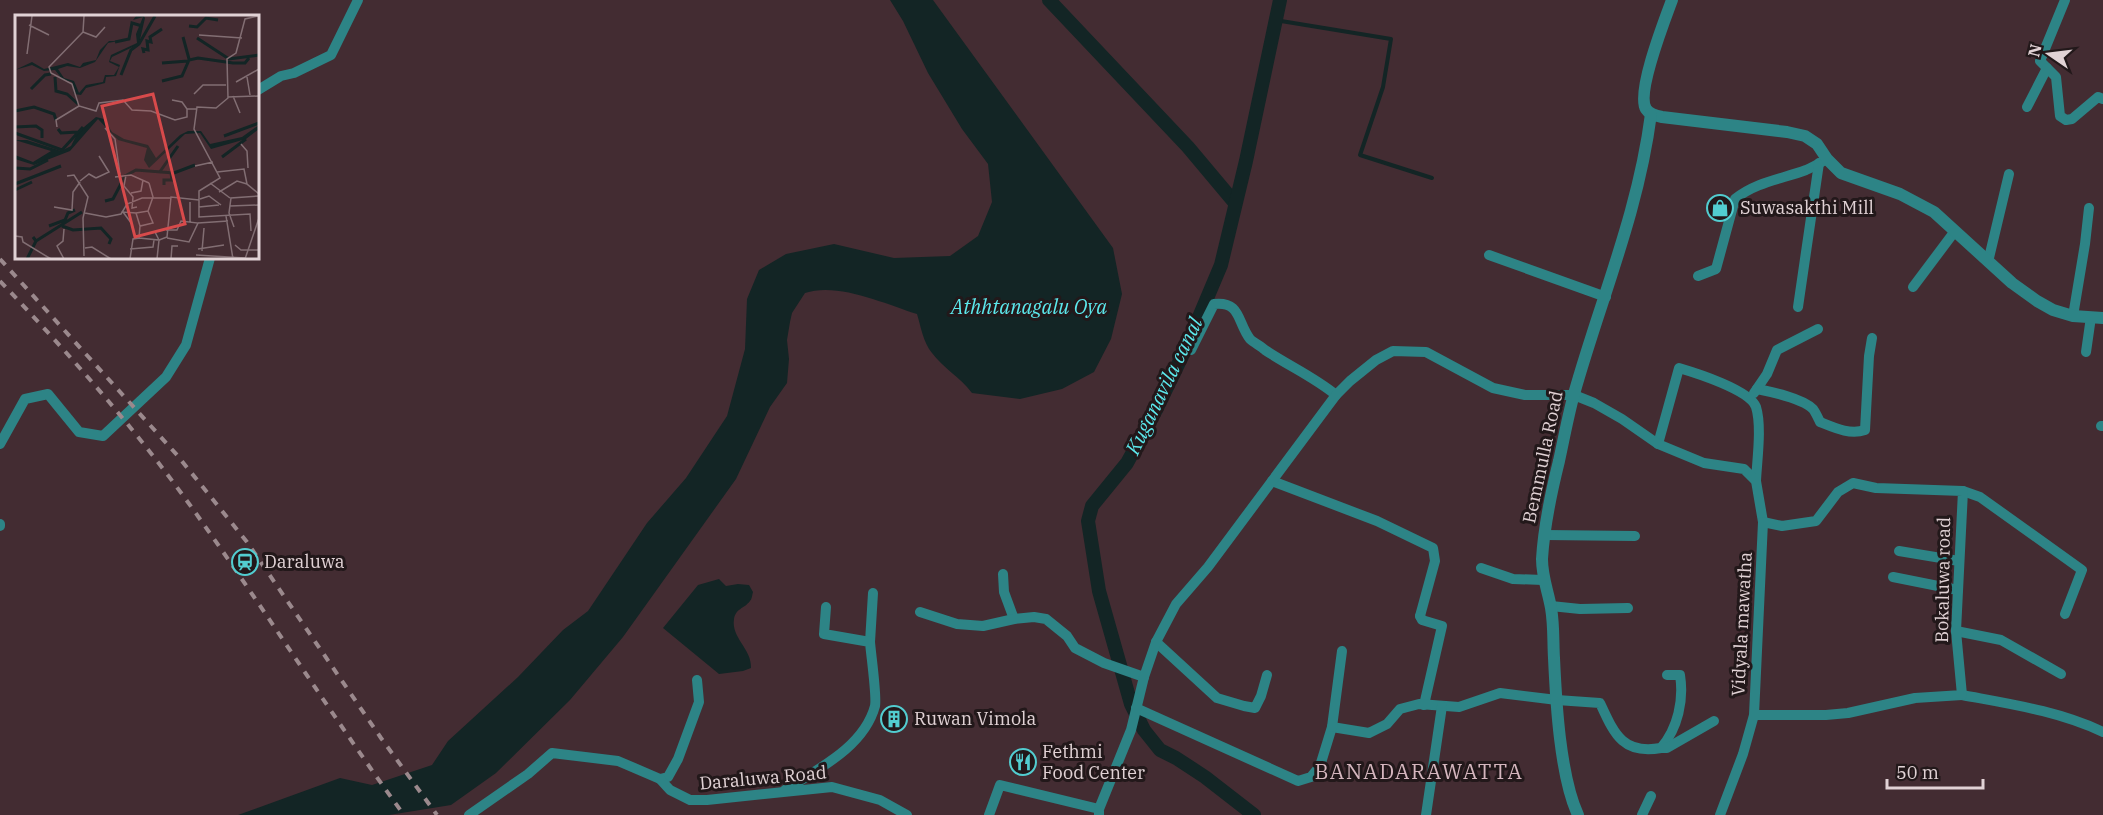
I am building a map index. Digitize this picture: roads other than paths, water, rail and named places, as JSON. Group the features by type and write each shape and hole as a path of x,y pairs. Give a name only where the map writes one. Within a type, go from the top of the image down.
{"street":[{"path":"260,89 281,76 294,73 331,56 358,0"},
{"path":"2065,0 2040,61 2056,77 2060,116 2066,120 2072,119 2098,97 2103,99"},
{"path":"1669,1 1646,78 1643,101 1646,110 1662,117 1787,132 1806,136 1817,144 1823,161 1798,308"},
{"path":"2027,107 2047,68"},
{"name":"Bemmulla Road","path":"1578,815 1565,771 1557,700 1551,606 1543,580 1542,561 1553,487 1574,395 1634,206 1651,114"},
{"path":"1823,161 1841,173 1900,194 1934,212 2012,283 2037,301 2053,310 2073,316 2097,318 2086,352"},
{"path":"1698,276 1716,269 1736,199 1743,192 1806,170 1823,161"},
{"path":"1988,262 2009,174"},
{"path":"2073,316 2089,208"},
{"path":"1913,287 1955,231"},
{"path":"1489,255 1606,297"},
{"path":"0,444 25,399 48,393 79,432 103,436 166,377 186,345 209,260"},
{"path":"1191,351 1214,304 1224,303 1233,307 1251,339 1336,395"},
{"path":"1763,522 1756,481 1758,421 1754,394 1767,374 1777,350 1818,329"},
{"path":"1658,444 1678,368 1702,374 1754,394 1772,392 1807,404 1815,410 1820,422 1836,428 1857,433 1865,430 1872,339"},
{"path":"989,815 1000,784 1099,812 1131,730 1144,677 1156,642 1176,604 1208,567 1336,395 1376,360 1393,351 1426,352 1493,388 1526,395 1574,395 1622,419 1658,444 1704,463 1744,469 1756,481"},
{"path":"1272,481 1377,521 1433,548 1435,561 1420,616 1422,620 1442,626 1424,705"},
{"name":"Bokaluwa road","path":"1763,522 1782,526 1816,521 1838,492 1853,483 1888,489 1964,491 1956,631 1962,695"},
{"path":"1964,491 1980,497 2082,570 2066,614"},
{"name":"Vidyala mawatha","path":"1755,715 1763,522"},
{"path":"1545,536 1635,536"},
{"path":"1899,551 1959,561"},
{"path":"1481,568 1513,579 1543,580"},
{"path":"1003,574 1004,592 1014,619"},
{"path":"1893,577 1958,590"},
{"path":"783,792 844,753 863,730 875,705 870,642 873,593"},
{"path":"1551,606 1580,609 1628,608"},
{"path":"826,608 824,634 870,642"},
{"path":"920,612 957,624 983,627 1014,619 1034,617 1046,619 1067,636 1075,648 1104,663 1144,677"},
{"path":"1956,631 2001,640 2061,674"},
{"path":"1156,642 1217,698 1255,708 1267,675"},
{"path":"1136,708 1298,781 1311,777 1320,766 1332,727 1342,651"},
{"path":"1661,748 1670,737 1680,704 1680,675 1666,675"},
{"path":"660,779 668,777 678,759 699,702 697,680"},
{"path":"1332,727 1369,733 1387,724 1400,708 1424,705 1459,707 1500,693 1600,703 1616,736 1622,743 1648,750 1667,748 1714,721"},
{"path":"1720,815 1755,715 1826,715 1915,698 1962,695 2028,707 2081,721 2103,732"},
{"path":"1426,815 1442,706"},
{"name":"Daraluwa Road","path":"469,815 528,774 552,753 618,761 660,779 670,790 690,800 832,787 880,800 907,815"},
{"path":"1642,815 1652,796"}],"water":[{"name":"Athhtanagalu Oya","path":"890,0 933,0 1113,248 1122,294 1111,339 1094,372 1062,389 1020,399 972,393 929,349 917,314 847,292 818,290 805,293 792,313 790,322 787,340 789,359 787,383 770,407 736,479 623,637 570,700 496,773 451,805 389,815 238,815 340,778 372,785 432,765 448,741 518,677 563,630 588,611 647,523 686,478 727,416 745,349 747,299 759,270 786,254 834,244 894,258 950,256 978,236 992,202 988,164 962,129 928,73 903,21"},
{"path":"719,579 726,586 749,585 753,592 751,600 736,613 734,619 736,632 750,661 751,668 743,671 719,674 663,628 698,585"}],"waterway":[{"path":"1049,0 1188,147 1235,203"},
{"name":"Kuganavila canal","path":"1254,815 1205,777 1160,750 1144,730 1131,704 1099,591 1088,521 1092,506 1127,463 1156,410 1186,348 1221,265 1246,161 1280,0"},
{"path":"1275,20 1391,39 1383,87 1360,155 1432,178"}],"railway":[{"path":"0,259 177,455 247,542 381,738 437,815"},
{"path":"0,281 106,398 179,490 404,815"}],"place":[{"name":"Suwasakthi Mill","path":"1720,208"},
{"name":"Daraluwa","path":"245,562"},
{"name":"Ruwan Vimola","path":"894,719"},
{"name":"Fethmi Food Center","path":"1023,762"}],"district":[{"name":"BANADARAWATTA","path":"1419,772"}]}
